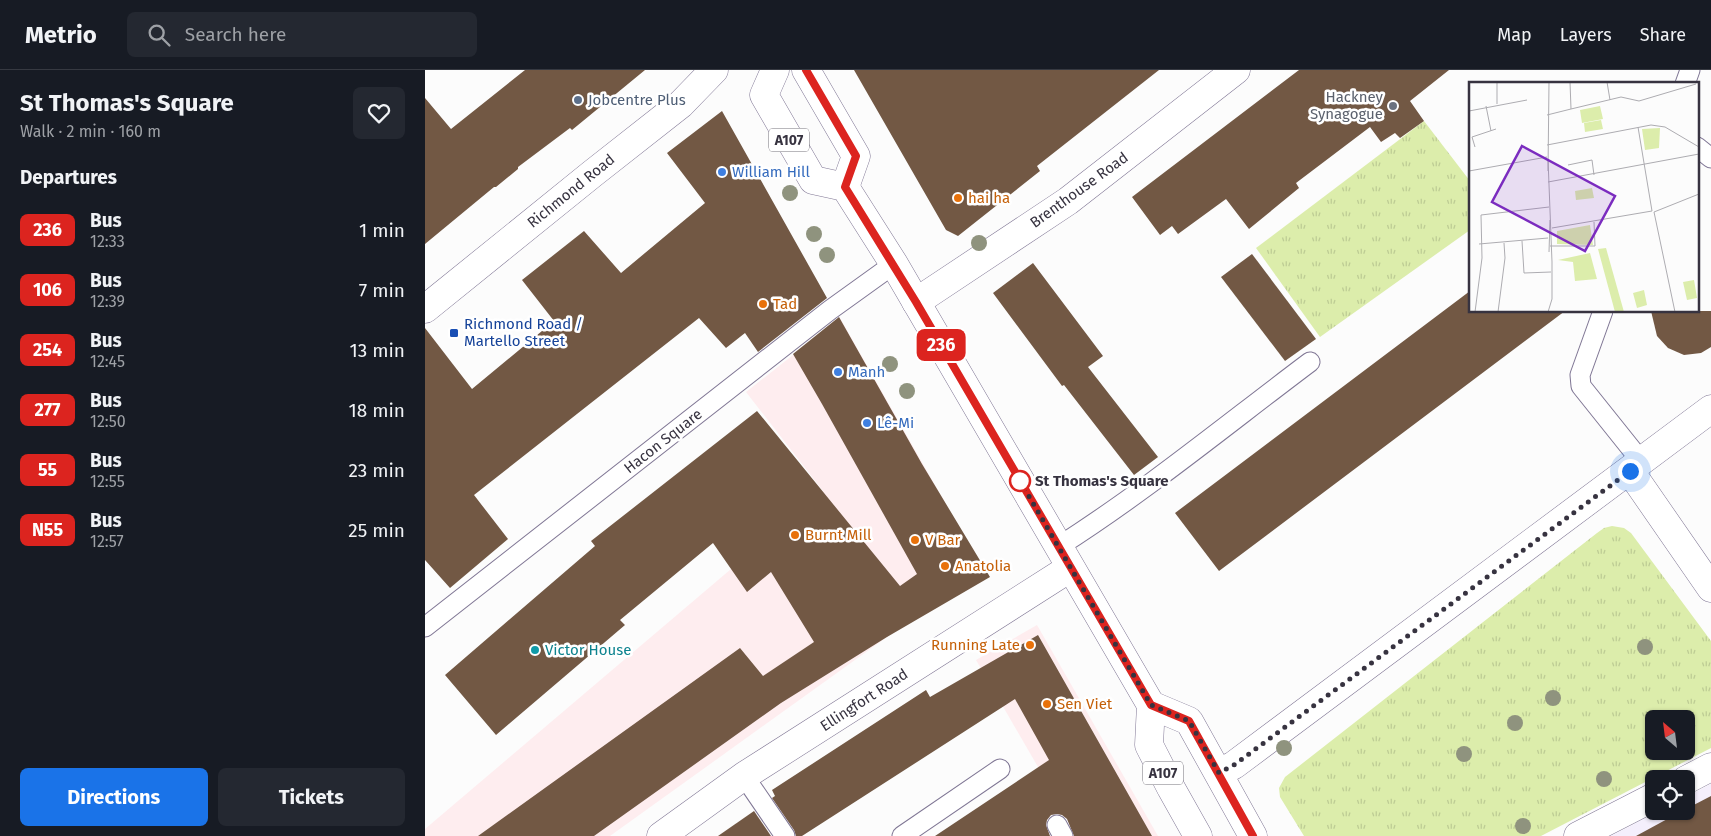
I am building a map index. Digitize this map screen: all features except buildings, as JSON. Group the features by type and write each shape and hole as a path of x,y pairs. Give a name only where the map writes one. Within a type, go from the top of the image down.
{"street":[{"name":"Richmond Road","path":"425,310 681,104 714,70"},
{"name":"A107","path":"775,70 764,95 813,180 845,187"},
{"path":"806,70 856,156 845,187 916,302 1151,705 1189,721 1253,836"},
{"name":"Brenthouse Road","path":"916,302 1068,201 1236,70"},
{"path":"1219,773 1234,765 1711,409"},
{"path":"1635,466 1711,588"},
{"name":"Ellingfort Road","path":"661,836 744,776 1064,557"},
{"name":"A107","path":"1151,705 1149,745 1198,836"},
{"path":"1695,775 1711,767"},
{"path":"1578,836 1645,802"}],"lane":[{"path":"1686,82 1691,70"},
{"path":"1699,149 1711,158"},
{"name":"Hacon Square","path":"428,618 830,310 893,264"},
{"path":"1603,312 1580,375 1581,386 1635,466"},
{"path":"1064,557 1102,519 1310,362"},
{"path":"902,836 1000,769"},
{"path":"744,776 785,836"}],"shaded area":[{"path":"840,318 956,522 887,637 610,836 425,836 425,829 823,491 746,392"},
{"path":"1037,625 1158,836 1078,836 976,660"},
{"path":"1711,784 1711,836 1611,836 1645,818 1645,820 1695,820 1695,792"}],"green space":[{"path":"1424,121 1469,180 1469,231 1320,337 1256,248"},
{"path":"1612,526 1624,528 1631,533 1711,641 1711,748 1695,756 1695,710 1645,710 1645,760 1688,760 1668,770 1645,770 1645,782 1541,836 1304,836 1280,797 1279,788 1285,777 1604,528"}],"bus line":[{"name":"236","path":"806,70 856,156 845,187 916,302 1151,705 1189,721 1253,836"}],"place":[{"name":"Jobcentre Plus","path":"578,100"},
{"name":"Hackney Synagogue","path":"1393,106"},
{"name":"William Hill","path":"722,172"},
{"name":"hai ha","path":"958,198"},
{"name":"Tad","path":"763,304"},
{"name":"Richmond Road / Martello Street","path":"454,333"},
{"name":"Manh","path":"838,372"},
{"name":"Lê-Mi","path":"867,423"},
{"name":"St Thomas's Square","path":"1020,481"},
{"name":"Burnt Mill","path":"795,535"},
{"name":"V Bar","path":"915,540"},
{"name":"Anatolia","path":"945,566"},
{"name":"Running Late","path":"1030,645"},
{"name":"Victor House","path":"535,650"},
{"name":"Sen Viet","path":"1047,704"}],"route":[{"path":"1020,481 1151,705 1189,721 1219,773 1234,765 1630,471"}]}
